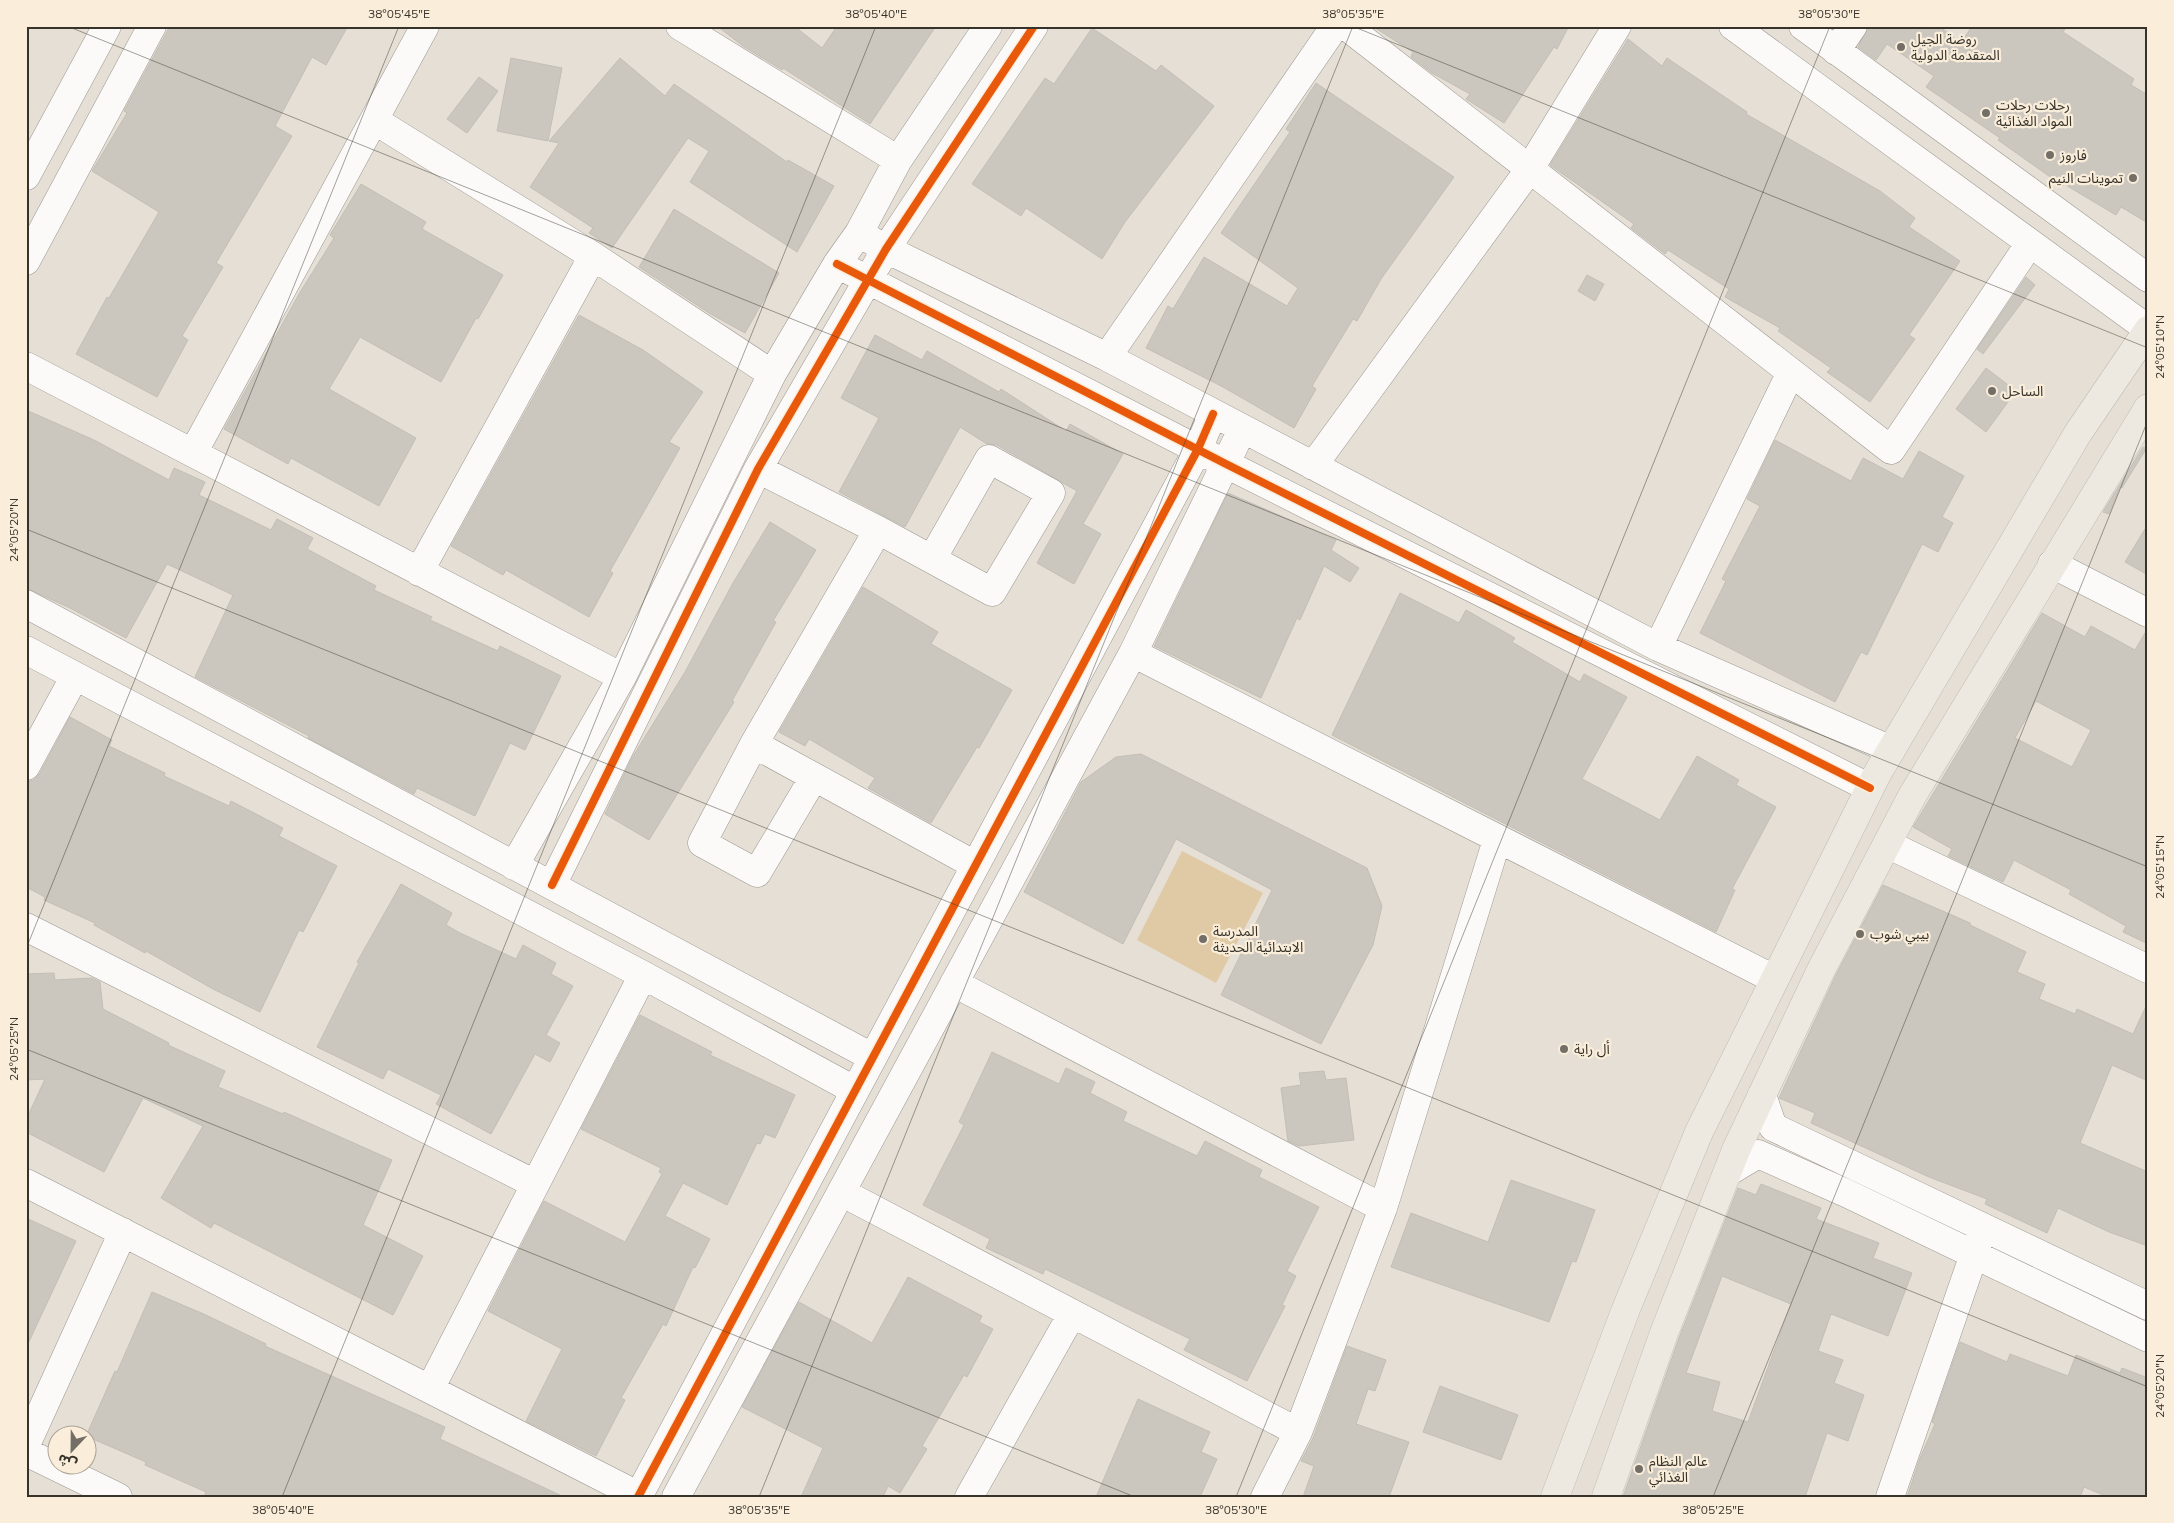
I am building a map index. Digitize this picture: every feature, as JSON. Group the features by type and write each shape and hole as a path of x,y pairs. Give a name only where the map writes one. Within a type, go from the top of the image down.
{"main road":[{"path":"1555,1497 1626,1309 1699,1132 1870,788 2078,433 2148,330"},
{"path":"1606,1497 1664,1333 1728,1172 1821,970 1912,796 2148,408"}],"street":[{"path":"26,176 107,26"},
{"path":"26,261 152,26"},
{"path":"193,453 425,26"},
{"path":"680,26 709,33 898,160"},
{"path":"514,866 622,677 772,374 837,264 859,233 898,160 988,26"},
{"path":"552,885 758,469 886,249 1034,26"},
{"path":"1107,357 1335,26"},
{"path":"1346,26 1891,450 2030,243"},
{"path":"1313,466 1530,170 1617,26"},
{"path":"1733,26 2148,330"},
{"path":"1803,26 2148,278"},
{"path":"1836,51 1853,26"},
{"path":"374,120 593,256 772,374"},
{"path":"859,233 886,249 1107,357 1242,430 1658,647 1891,750"},
{"path":"419,572 593,256"},
{"path":"837,264 1226,464 1870,788"},
{"path":"26,366 622,677"},
{"path":"1658,647 1791,372"},
{"path":"26,1183 639,1496 854,1090 1198,449 1213,414"},
{"path":"676,1497 1133,653 1242,430"},
{"path":"758,469 878,530 992,592 1051,493 989,459 932,559"},
{"path":"814,777 757,873 702,843 754,744 878,530"},
{"path":"2052,564 2148,613"},
{"path":"26,604 872,1057"},
{"path":"26,650 643,975 854,1090"},
{"path":"1133,653 1497,840 1774,979"},
{"path":"26,766 75,676"},
{"path":"754,744 975,865"},
{"path":"1265,1497 1298,1432 1384,1208 1497,840"},
{"path":"1887,844 2148,968"},
{"path":"26,927 535,1184"},
{"path":"430,1389 643,975"},
{"path":"954,983 1384,1208"},
{"path":"1762,1095 1773,1127 2148,1306"},
{"path":"1728,1172 1758,1154 1974,1254 2148,1338"},
{"path":"841,1192 1298,1432"},
{"path":"1890,1497 1982,1228"},
{"path":"26,1445 123,1232"},
{"path":"969,1497 1072,1314"},
{"path":"26,1452 118,1497"}],"shaded area":[{"path":"1182,851 1263,893 1216,983 1137,940"}],"building":[{"path":"170,26 348,26 326,65 312,57 275,126 292,136 216,263 223,267 182,336 188,340 157,397 76,354 107,297 109,298 159,212 92,171 127,113 124,111"},
{"path":"717,26 794,26 822,48 837,26 936,26 870,124 783,68 782,70 743,46"},
{"path":"1372,26 1569,26 1557,49 1554,47 1504,123 1466,99 1470,94 1432,73 1411,57 1413,52"},
{"path":"1868,26 1939,26 1961,43 1972,26 2067,26 2063,32 2134,79 2131,85 2148,95 2148,223 2121,207 2116,215 2064,184 2063,186 1998,140 2000,138 1926,87 1934,76 1887,44 1876,60 1858,47"},
{"path":"1092,28 1156,71 1161,65 1214,106 1125,222 1102,259 1026,208 1021,216 972,184 1045,78 1054,84"},
{"path":"1628,39 1662,66 1667,58 1747,112 1746,114 1880,191 1915,218 1909,227 1960,261 1909,335 1915,339 1870,402 1827,372 1831,368 1778,331 1780,328 1725,297 1729,289 1668,250 1665,254 1631,228 1634,224 1550,165"},
{"path":"511,58 562,68 548,141 497,131"},
{"path":"620,58 665,96 674,84 787,162 788,160 834,186 797,252 690,182 709,151 688,138 612,248 589,233 593,228 530,187 559,143 549,141"},
{"path":"479,77 498,91 467,133 447,119"},
{"path":"1316,83 1454,177 1381,279 1357,321 1353,319 1312,386 1316,389 1294,428 1223,387 1146,348 1168,306 1173,309 1204,257 1287,306 1298,288 1221,233 1290,132 1286,129"},
{"path":"361,184 426,222 422,229 503,275 478,319 476,318 441,382 360,337 329,389 416,438 379,506 291,458 288,464 224,429 299,294 334,238 330,235"},
{"path":"674,209 779,273 745,333 709,313 639,267"},
{"path":"1587,275 1604,284 1595,301 1578,291"},
{"path":"2026,277 2035,285 1983,354 1977,349"},
{"path":"579,315 643,350 703,392 669,442 680,448 610,571 613,573 589,617 506,570 503,575 451,546"},
{"path":"875,335 922,360 927,351 999,392 1001,389 1066,431 1070,424 1123,454 1083,524 1101,534 1074,584 1037,563 1077,491 997,445 987,444 960,427 905,527 839,492 879,418 841,398"},
{"path":"1986,368 2016,391 1986,432 1956,409"},
{"path":"26,410 94,440 169,480 174,468 205,482 199,495 271,530 277,519 313,538 307,549 376,586 374,590 432,617 430,620 498,651 500,646 561,676 525,750 510,743 475,816 417,788 414,794 308,738 309,736 195,677 233,595 167,564 126,638 70,608 26,588"},
{"path":"1775,440 1851,481 1863,458 1903,479 1919,451 1964,476 1942,517 1953,523 1938,552 1922,544 1867,655 1861,652 1835,702 1700,633 1726,581 1722,579 1760,506 1747,499"},
{"path":"2143,447 2146,449 2122,488 2120,487 2109,514 2103,512"},
{"path":"1228,493 1336,540 1331,550 1359,568 1350,582 1324,566 1300,620 1297,618 1261,698 1154,646"},
{"path":"770,522 816,550 773,621 776,622 732,701 734,702 649,840 605,814 632,758 685,672 733,583"},
{"path":"2148,524 2148,575 2125,562"},
{"path":"863,587 938,632 931,644 1012,690 979,748 977,747 931,823 868,788 875,778 809,739 805,746 779,732"},
{"path":"1400,593 1459,623 1466,610 1515,638 1512,642 1580,682 1584,674 1627,697 1582,779 1660,820 1697,756 1739,780 1736,785 1776,807 1732,889 1735,890 1716,932 1332,735"},
{"path":"2042,613 2085,637 2091,626 2135,650 2148,628 2148,944 2123,932 2126,926 2069,894 2071,890 2014,860 2003,882 1948,856 1952,849 1913,827","holes":["2036,701 2091,730 2072,767 2015,738"]},
{"path":"70,717 112,740 109,746 165,773 164,776 229,806 231,801 283,828 279,836 337,866 303,932 299,930 260,1012 213,989 146,951 145,953 94,925 95,923 44,900 45,897 26,887 26,782 34,780 40,773"},
{"path":"1141,754 1367,868 1382,906 1373,945 1321,1044 1221,995 1272,890 1176,839 1123,944 1024,892 1081,782 1116,757"},
{"path":"401,884 452,913 446,925 516,959 523,945 556,963 551,974 573,986 546,1035 560,1043 550,1062 535,1054 491,1134 436,1104 441,1095 388,1069 383,1079 317,1047 359,963 357,962"},
{"path":"1883,885 1970,923 1970,925 2026,952 2017,972 2045,984 2039,999 2075,1014 2077,1009 2133,1034 2148,1002 2148,1081 2112,1065 2080,1143 2148,1172 2148,1246 2109,1232 2058,1208 2047,1233 1985,1204 1987,1199 1929,1177 1811,1123 1815,1113 1779,1098 1835,977"},
{"path":"54,973 55,980 92,978 100,982 103,1009 169,1043 168,1045 225,1071 218,1087 283,1114 284,1112 392,1160 363,1225 423,1256 393,1315 214,1223 211,1228 161,1198 203,1126 143,1098 104,1172 26,1132 26,1120 45,1079 26,1080 26,974"},
{"path":"640,1015 712,1052 710,1055 795,1095 775,1138 765,1134 760,1144 757,1143 727,1205 683,1183 665,1216 710,1239 695,1268 693,1267 666,1326 663,1324 621,1398 625,1400 596,1456 526,1421 562,1349 488,1311 544,1201 625,1242 662,1174 659,1172 661,1168 581,1129"},
{"path":"992,1052 1059,1084 1066,1068 1095,1082 1090,1093 1127,1112 1123,1121 1197,1156 1205,1141 1262,1170 1259,1177 1319,1207 1287,1271 1296,1276 1282,1305 1285,1306 1247,1381 1184,1350 1190,1339 1045,1269 1043,1274 986,1248 990,1239 923,1205 964,1125 959,1122"},
{"path":"1324,1071 1326,1080 1346,1078 1354,1140 1299,1146 1288,1141 1281,1088 1301,1085 1299,1073"},
{"path":"1511,1180 1595,1210 1576,1262 1572,1261 1549,1322 1391,1267 1411,1213 1488,1242"},
{"path":"1761,1184 1821,1208 1816,1219 1879,1243 1873,1258 1912,1273 1888,1336 1831,1314 1818,1351 1843,1360 1834,1383 1864,1395 1848,1441 1827,1433 1805,1497 1623,1497 1679,1338 1738,1188 1756,1195","holes":["1722,1276 1791,1304 1748,1422 1712,1411 1720,1382 1686,1373"]},
{"path":"26,1218 76,1241 26,1348"},
{"path":"908,1277 982,1316 979,1322 993,1329 967,1377 964,1375 922,1446 927,1449 900,1493 888,1486 883,1497 801,1497 823,1448 742,1407 799,1302 872,1343"},
{"path":"152,1292 206,1315 266,1344 265,1346 445,1427 440,1439 564,1497 204,1497 206,1492 145,1465 146,1462 98,1441 98,1426 90,1426 115,1371 117,1372"},
{"path":"1960,1342 2007,1362 2010,1354 2068,1376 2076,1355 2120,1373 2122,1368 2148,1378 2148,1497 2108,1497 2084,1487 2080,1497 1907,1497 1920,1458 1935,1424 1932,1422"},
{"path":"1347,1346 1386,1360 1375,1391 1368,1389 1356,1424 1409,1442 1389,1497 1303,1497 1314,1466 1301,1461 1313,1438"},
{"path":"1440,1386 1518,1415 1501,1460 1423,1432"},
{"path":"1138,1399 1210,1432 1201,1452 1217,1459 1200,1497 1096,1497"}],"cycle path":[{"path":"552,885 758,469 886,249 1034,26"},
{"path":"837,264 1226,464 1870,788"},
{"path":"638,1497 1198,449 1213,414"}],"place":[{"name":"روضة الجيل المتقدمة الدولية","path":"1901,47"},
{"name":"رحلات رحلات المواد الغذائية","path":"1986,113"},
{"name":"فاروز","path":"2050,155"},
{"name":"تموينات النيم","path":"2133,178"},
{"name":"الساحل","path":"1992,391"},
{"name":"بيبي شوب","path":"1860,934"},
{"name":"المدرسة الابتدائية الحديثة","path":"1203,939"},
{"name":"أل راية","path":"1564,1049"},
{"name":"عالم النظام الغذائي","path":"1639,1469"}]}
